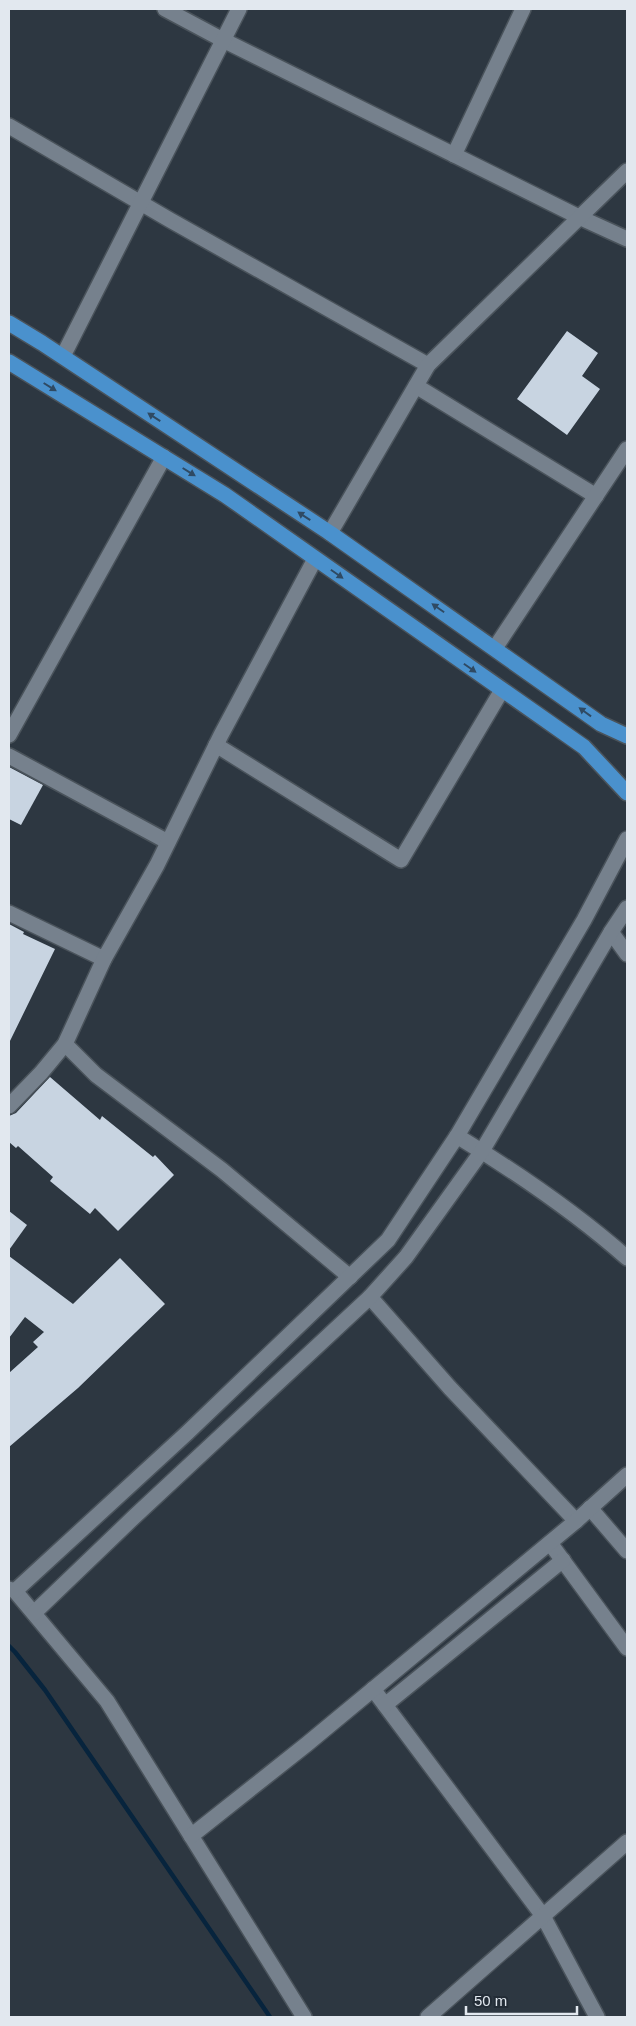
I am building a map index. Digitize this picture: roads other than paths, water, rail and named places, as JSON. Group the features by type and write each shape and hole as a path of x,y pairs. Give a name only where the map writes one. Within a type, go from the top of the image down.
{"main road":[{"path":"9,323 330,533 601,724 627,736"},
{"path":"9,362 225,495 584,747 627,792"}],"street":[{"path":"165,9 223,40 627,239"},
{"path":"62,356 239,9"},
{"path":"454,155 523,9"},
{"path":"9,126 428,365"},
{"path":"330,533 428,365 581,218 627,171"},
{"path":"416,386 596,496"},
{"path":"495,648 596,496 621,472 627,449"},
{"path":"9,735 164,457"},
{"path":"9,1106 41,1074 65,1044 104,959 168,842 216,745 315,559"},
{"path":"216,745 401,860 502,690"},
{"path":"9,756 168,842"},
{"path":"304,2017 107,1701 34,1613 12,1590 187,1433 388,1240 457,1136 584,920 627,839"},
{"path":"34,1613 155,1497 370,1297 406,1257 482,1151 627,908"},
{"path":"9,913 104,959"},
{"path":"611,932 627,954"},
{"path":"65,1044 96,1075 222,1170 350,1277"},
{"path":"457,1136 482,1151 596,1231 627,1258"},
{"path":"370,1297 450,1388 576,1520"},
{"path":"191,1836 373,1690 627,1475"},
{"path":"590,1508 627,1551"},
{"path":"550,1542 627,1648"},
{"path":"385,1705 563,1560"},
{"path":"373,1690 543,1916 597,2017"},
{"path":"428,2017 627,1842"}],"waterway":[{"path":"9,1646 45,1690 270,2017"}]}
